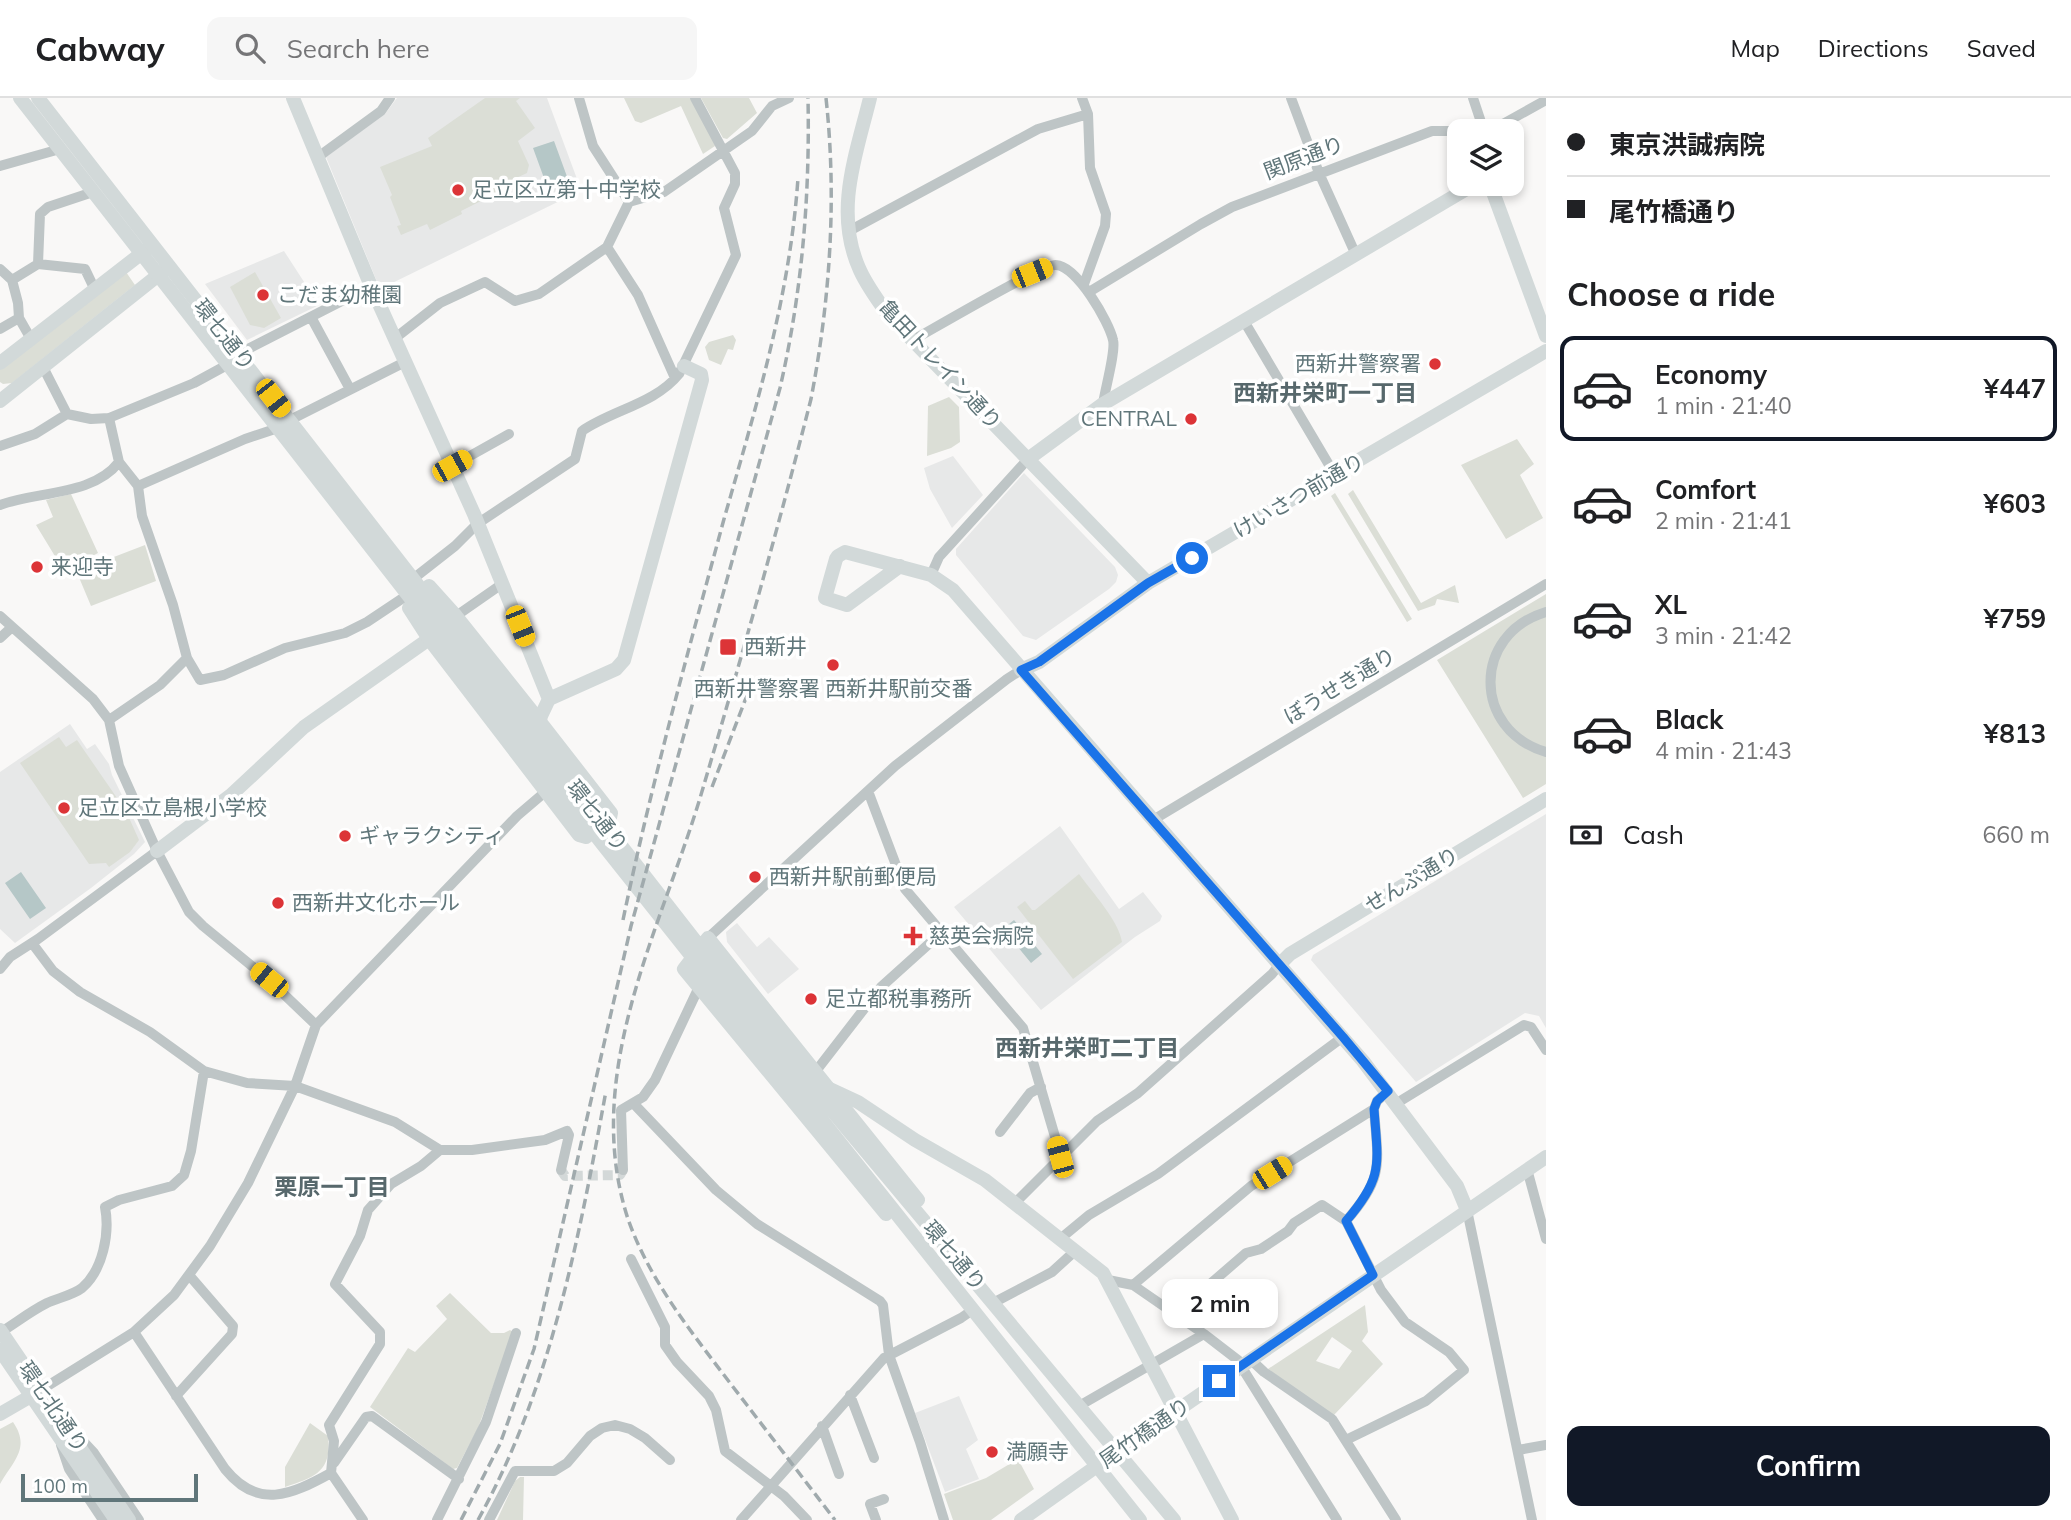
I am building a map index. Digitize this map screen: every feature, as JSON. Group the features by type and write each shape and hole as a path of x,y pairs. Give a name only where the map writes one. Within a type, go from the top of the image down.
{"street":[{"name":"環七通り","path":"20,98 227,365 284,424"},
{"name":"環七通り","path":"38,98 238,354 284,424 472,667 725,979 960,1291 1140,1520"},
{"path":"293,98 394,339 478,524 549,699"},
{"path":"318,157 381,111 390,98"},
{"path":"579,98 593,146 629,202"},
{"path":"418,575 478,524 575,459 582,431 641,402 676,379 684,366 736,255 724,208 735,184 734,173 724,149 695,98"},
{"path":"394,339 440,303 485,282 515,301 539,294 607,247 629,202 664,192 752,131 772,106 789,98"},
{"name":"亀田トレイン通り","path":"870,98 848,184 846,214 858,267 869,287 888,315 1148,583"},
{"path":"1082,98 1088,114 1090,168 1106,214 1087,288"},
{"path":"1291,98 1356,255"},
{"path":"1474,98 1480,119"},
{"path":"1512,119 1546,100"},
{"path":"849,231 1028,134 1088,114"},
{"name":"関原通り","path":"1087,288 1232,207 1432,131 1447,131"},
{"path":"0,166 60,149"},
{"path":"38,264 40,214 48,207 93,192"},
{"path":"931,575 939,557 1028,459 1103,404 1455,196"},
{"path":"1494,196 1546,336"},
{"path":"0,363 153,244"},
{"path":"607,247 638,295 676,379"},
{"path":"12,280 38,264 85,269 94,290"},
{"path":"913,340 1032,273 1055,265 1062,267 1087,288 1114,341 1103,404"},
{"path":"4,394 43,367 170,266"},
{"path":"0,269 12,280 19,318 31,339"},
{"path":"238,354 371,286"},
{"path":"311,317 350,389"},
{"path":"0,329 19,318"},
{"path":"1244,321 1335,475"},
{"name":"けいさつ前通り","path":"1021,670 1039,662 1148,583 1546,351"},
{"path":"138,486 284,424 405,362"},
{"path":"0,446 35,435 67,414 91,419 109,418 194,383 227,365"},
{"path":"396,568 403,598 429,639 579,835 586,837 611,815 541,723 540,718 549,699 622,664 702,380 701,374 684,366"},
{"path":"43,367 67,414"},
{"path":"109,418 119,461 138,486 142,516 173,605 187,658 200,680 224,675 285,648 345,633 403,598"},
{"path":"452,466 509,434"},
{"path":"0,505 91,481 112,470 119,461"},
{"path":"900,566 847,605 825,598 836,559 842,553 900,566 931,575 953,590 1343,1037 1392,1097 1457,1186 1467,1210 1532,1520"},
{"path":"396,568 418,575 456,616 540,718"},
{"path":"456,616 502,584"},
{"name":"ぼうせき通り","path":"1153,820 1546,584"},
{"path":"1546,612 1522,622 1502,642 1495,655 1490,683 1492,697 1503,723 1514,736 1528,746 1546,752"},
{"path":"0,616 93,699 109,720 119,766 189,912 202,926 269,980 316,1025"},
{"path":"0,638 12,626"},
{"path":"0,968 10,957 231,795 304,727 429,639"},
{"path":"109,720 160,685 187,658"},
{"path":"960,1291 926,1261 684,969 708,938 868,790 930,738 1021,670"},
{"path":"0,1414 134,1332 174,1295 228,1218 270,1139 295,1086 316,1025 517,816 576,768"},
{"path":"868,790 904,888 1024,1028 1060,1157"},
{"name":"せんぷ通り","path":"1280,964 1290,954 1546,799"},
{"path":"816,1071 881,987 941,933"},
{"path":"708,938 905,1181 967,1271"},
{"path":"32,943 53,971 80,992 150,1032 204,1071 247,1083 295,1086 395,1122 440,1150 472,1150 545,1140 566,1131 569,1135 561,1170"},
{"path":"1016,1203 1097,1121 1151,1082 1280,964"},
{"path":"623,1170 621,1110 643,1097 655,1080 699,988"},
{"path":"1346,1221 1362,1203 1374,1182 1378,1166 1374,1109 1377,1101 1392,1097 1524,1025 1531,1027 1546,1050"},
{"path":"1060,1238 1089,1215 1158,1174 1343,1037"},
{"path":"1,1331 46,1304 81,1289 100,1262 107,1217 105,1207 120,1200 172,1186 184,1175 191,1151 204,1071"},
{"path":"1000,1132 1030,1093 1041,1087"},
{"path":"830,1089 858,1102 915,1140 985,1180 1097,1268 1108,1280 1232,1520"},
{"path":"634,1104 716,1190 757,1224 883,1305 889,1354 944,1520"},
{"path":"1133,1284 1251,1186 1374,1109"},
{"name":"環七通り","path":"844,1135 967,1271 1174,1520"},
{"path":"363,1520 331,1470 334,1441 329,1425 380,1344 380,1332 335,1284 360,1236 368,1210 391,1184 421,1166 440,1150"},
{"name":"尾竹橋通り","path":"1021,1520 1546,1157"},
{"path":"1527,1170 1546,1238"},
{"path":"1179,1316 1246,1253 1261,1249 1322,1205 1346,1221 1381,1290 1405,1322 1449,1352 1464,1370 1426,1401 1346,1440"},
{"path":"993,1303 1052,1272 1076,1251"},
{"path":"631,1259 665,1327 665,1345 712,1403 725,1451 770,1485 807,1520"},
{"path":"176,1396 232,1334 233,1326 189,1275"},
{"path":"1108,1280 1133,1284 1245,1363 1264,1372 1332,1419 1396,1520"},
{"path":"741,1520 889,1354 974,1309"},
{"name":"環七北通り","path":"1,1331 36,1393"},
{"path":"134,1332 225,1469 247,1489 265,1495 286,1494 331,1470 366,1417 372,1416 458,1479"},
{"path":"437,1520 486,1422 516,1333"},
{"path":"1079,1406 1204,1335"},
{"name":"環七北通り","path":"0,1350 36,1393 129,1520"},
{"path":"1245,1363 1337,1520"},
{"path":"850,1395 874,1458"},
{"path":"489,1520 515,1471 554,1471 602,1428 615,1425 630,1429 670,1460"},
{"path":"822,1426 839,1474"},
{"path":"63,1432 69,1469 103,1520"},
{"path":"63,1432 94,1453 139,1520"},
{"name":"環七北通り","path":"63,1432 116,1520"},
{"path":"1518,1450 1546,1445"},
{"path":"876,1520 870,1504 884,1499"}],"shaded area":[{"name":"足立区立第十中学校","path":"397,98 547,98 580,187 574,194 380,289 326,157 385,114"},
{"path":"485,98 520,98 516,101 535,128 518,141 529,165 527,173 512,180 503,190 430,230 427,224 401,235 397,226 401,225 390,197 392,195 380,167 432,146 428,138"},
{"path":"624,98 690,98 715,146 703,154 681,106 641,123 635,121"},
{"path":"701,98 749,98 757,113 727,139 723,138"},
{"path":"554,141 569,182 548,189 533,148"},
{"name":"こだま幼稚園","path":"284,251 319,305 247,340 205,284"},
{"path":"126,272 135,285 12,383 0,382 0,368"},
{"path":"255,272 281,318 264,328 250,325 230,287"},
{"path":"733,335 736,340 733,350 728,349 721,365 709,360 705,347 709,342"},
{"path":"949,397 959,407 960,442 927,456 928,406"},
{"path":"1517,439 1534,464 1520,475 1543,518 1506,539 1461,465"},
{"path":"953,456 983,495 952,528 930,489 924,468"},
{"path":"1024,473 1115,567 1118,575 1116,582 1109,589 1036,640 1023,636 956,555 956,549"},
{"path":"1353,490 1421,603 1455,585 1459,603 1437,599 1435,605 1418,611 1348,494"},
{"path":"1335,493 1412,619 1407,622 1331,496"},
{"path":"71,494 98,553 64,571 36,525 53,517 46,500"},
{"path":"145,545 156,581 91,606 78,575 106,560"},
{"path":"1546,594 1546,784 1523,798 1437,660"},
{"name":"足立区立島根小学校","path":"70,724 87,749 95,744 109,764 145,842 91,888 15,943 0,929 0,772"},
{"path":"59,737 66,747 77,740 126,811 139,840 130,852 109,867 106,863 89,864 20,763"},
{"path":"1546,814 1546,1028 1539,1016 1525,1013 1416,1082 1311,960 1313,955"},
{"path":"1060,826 1119,909 1143,892 1162,916 1160,921 1135,937 1041,1010 954,907"},
{"path":"21,872 46,908 30,919 5,883"},
{"path":"1079,874 1111,916 1122,942 1073,979 1017,907 1025,901 1035,910"},
{"path":"1014,920 1042,954 1031,963 1003,929"},
{"path":"737,923 757,947 769,937 799,969 768,994 727,942 726,932"},
{"path":"450,1293 491,1333 510,1330 513,1332 478,1428 457,1468 453,1469 370,1407 408,1348 415,1352 447,1319 436,1306"},
{"path":"1365,1305 1368,1332 1362,1341 1383,1364 1333,1416 1268,1369","holes":["1332,1337 1352,1351 1339,1369 1316,1361"]},
{"path":"959,1396 978,1440 966,1449 979,1479 945,1492 915,1413"},
{"path":"13,1422 18,1431 20,1447 15,1461 0,1484 0,1429"},
{"path":"310,1423 328,1436 329,1448 324,1465 313,1476 285,1487 285,1467"},
{"path":"1018,1459 1034,1489 991,1520 953,1520 944,1494 986,1478"},
{"path":"524,1477 523,1520 497,1520 515,1481"}],"tunnel":[{"path":"561,1170 565,1176 620,1175 623,1170"}],"railway":[{"path":"461,1520 500,1444 534,1349 631,926 780,388 794,316 803,244 808,172 808,98"},
{"path":"826,98 831,174 830,249 823,324 811,399 703,788 632,1000 620,1054 614,1109 616,1164 628,1219 647,1262 698,1341 835,1520"},
{"path":"623,920 670,719 770,351 788,265 798,178"},
{"path":"712,787 749,690"},
{"path":"478,1520 525,1418 543,1365 573,1257 606,1091"}],"place":[{"name":"足立区立第十中学校","path":"458,190"},
{"name":"こだま幼稚園","path":"263,295"},
{"name":"西新井警察署","path":"1435,364"},
{"name":"CENTRAL","path":"1191,419"},
{"name":"来迎寺","path":"37,567"},
{"name":"西新井","path":"728,647"},
{"name":"西新井警察署 西新井駅前交番","path":"833,665"},
{"name":"足立区立島根小学校","path":"64,808"},
{"name":"ギャラクシティ","path":"345,836"},
{"name":"西新井駅前郵便局","path":"755,877"},
{"name":"西新井文化ホール","path":"278,903"},
{"name":"慈英会病院","path":"913,936"},
{"name":"足立都税事務所","path":"811,999"},
{"name":"満願寺","path":"992,1452"}],"district":[{"name":"西新井栄町一丁目","path":"1325,393"},
{"name":"西新井栄町二丁目","path":"1087,1048"},
{"name":"栗原一丁目","path":"332,1187"}],"route":[{"path":"1192,558 1148,583 1039,662 1021,670 1388,1091 1377,1101 1374,1109 1378,1166 1374,1182 1362,1203 1346,1221 1373,1275 1219,1381"}]}
